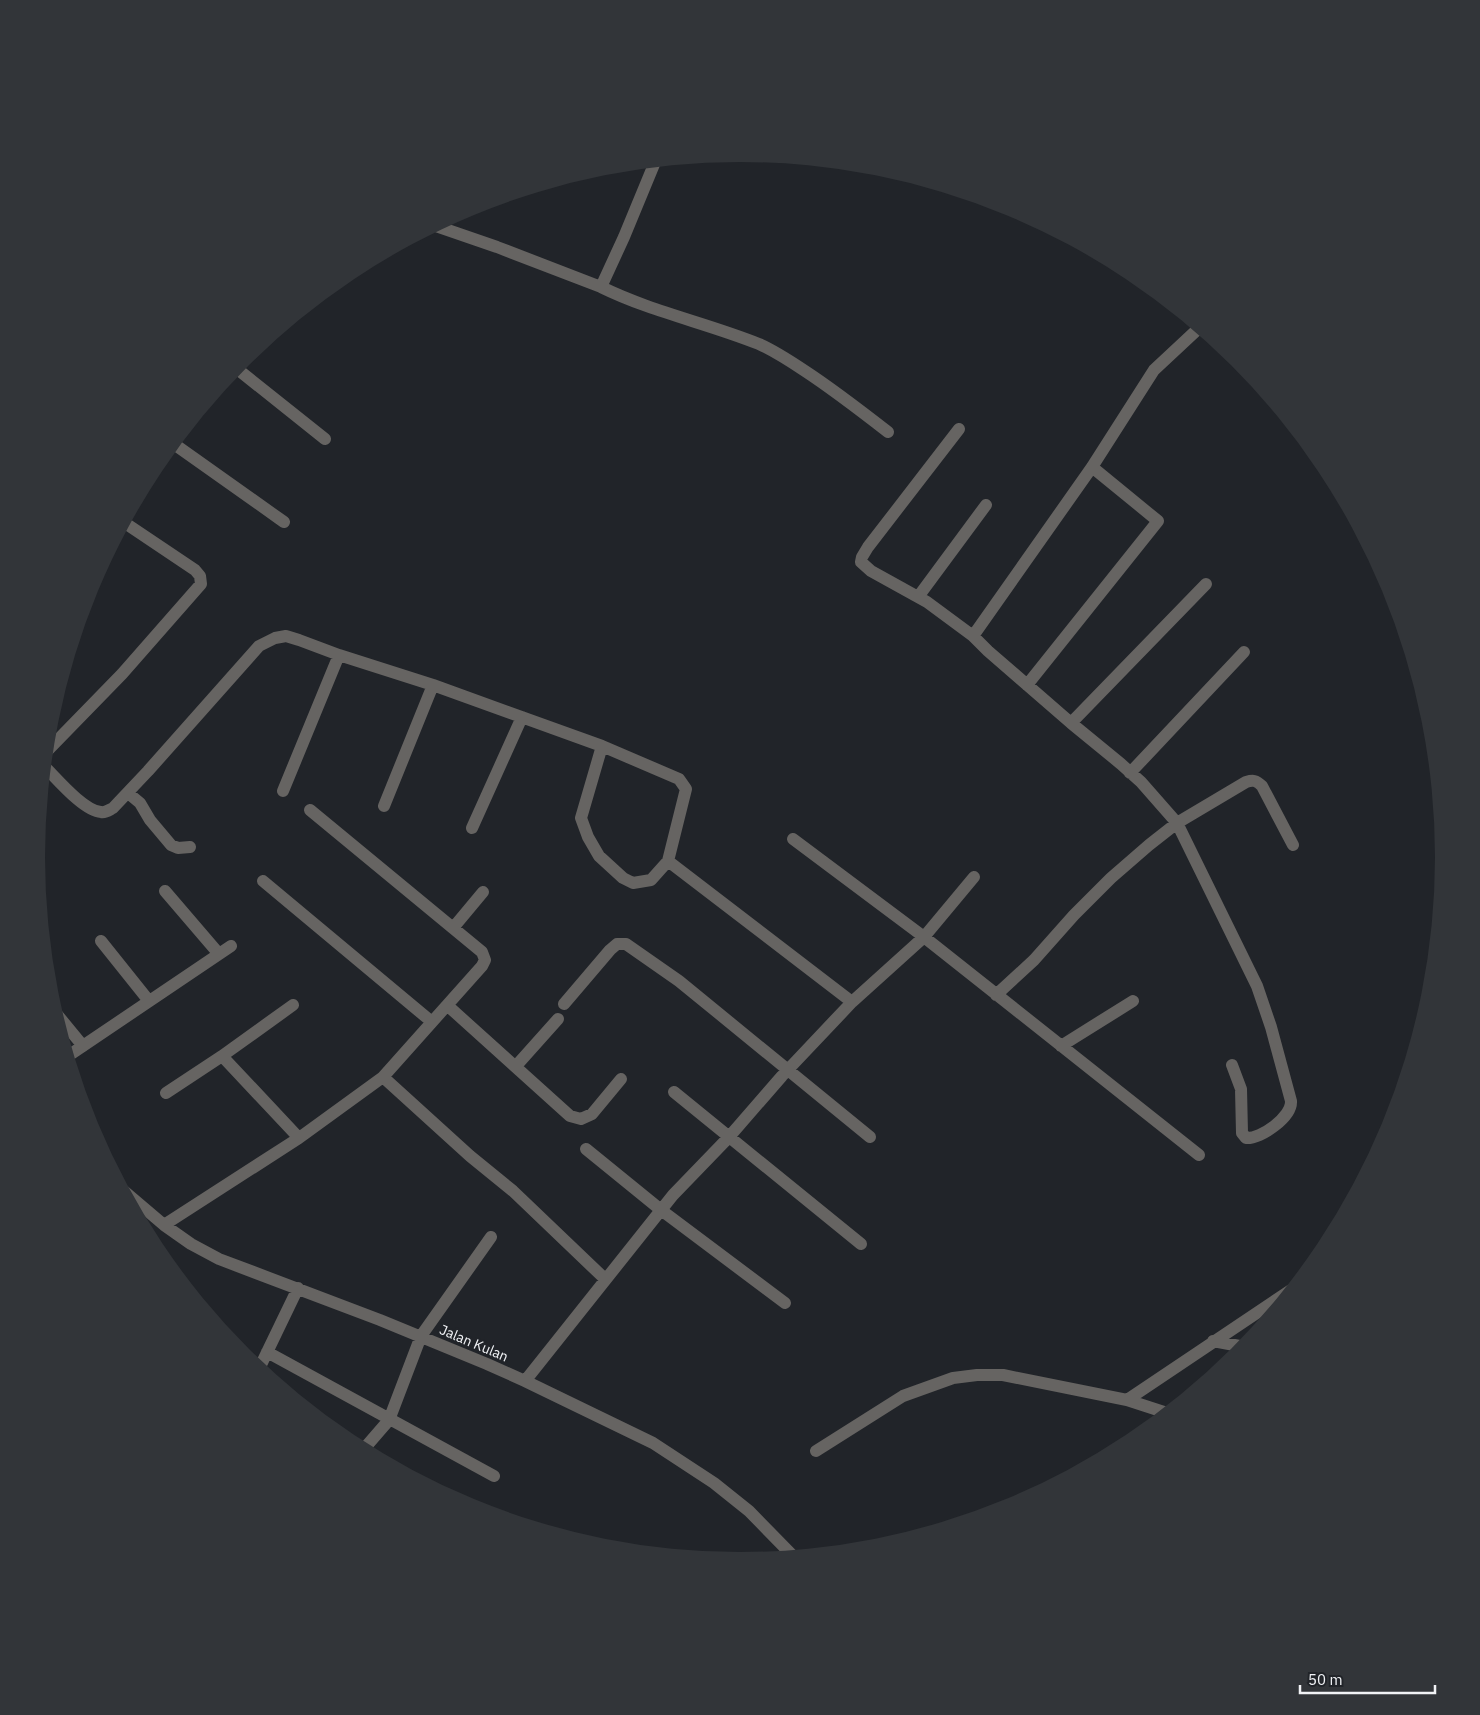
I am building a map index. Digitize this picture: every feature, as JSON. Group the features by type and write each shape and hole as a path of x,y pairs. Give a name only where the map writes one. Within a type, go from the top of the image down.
{"street":[{"path":"601,287 653,168"},
{"path":"444,229 497,247 666,313 759,344 779,354 834,390 888,432"},
{"path":"973,636 1092,467 1154,370 1195,332"},
{"path":"242,373 326,439"},
{"path":"959,429 862,557 862,564 959,624 1130,773 1177,823 1257,986 1271,1027 1291,1102 1287,1115 1253,1138 1246,1138 1242,1133 1241,1089 1232,1065"},
{"path":"179,448 284,522"},
{"path":"1027,685 1158,521 1092,467"},
{"path":"918,597 986,505"},
{"path":"55,743 122,674 201,584 200,576 195,570 130,526"},
{"path":"1071,723 1206,584"},
{"path":"50,772 84,805 94,810 106,812 128,793 259,646 267,641 286,636 339,655 434,684 602,746 672,775 683,782 686,789 668,861 651,880 633,883 614,872 599,856 588,837 581,818 602,746"},
{"path":"1130,773 1244,652"},
{"path":"283,791 339,655"},
{"path":"384,806 434,684"},
{"path":"472,828 522,717"},
{"path":"996,995 1034,960 1074,915 1111,878 1177,823 1238,787 1253,780 1262,786 1293,844"},
{"path":"128,793 140,803 150,820 171,845 178,848 190,847"},
{"path":"164,1225 299,1138 383,1077 448,1006 485,960 482,952 454,928 310,810"},
{"path":"793,839 924,937 1199,1155"},
{"path":"668,861 852,1002"},
{"path":"526,1381 673,1195 729,1137 852,1002 924,937 974,876"},
{"path":"263,882 432,1022"},
{"path":"165,890 219,954"},
{"path":"454,928 483,892"},
{"path":"101,941 149,1001"},
{"path":"564,1004 610,950 617,944 626,944 679,981 870,1137"},
{"path":"74,1052 231,946"},
{"path":"1061,1046 1133,1001"},
{"path":"166,1093 293,1005"},
{"path":"448,1006 570,1116 581,1119 592,1114 621,1079"},
{"path":"516,1066 558,1019"},
{"path":"66,1026 83,1046"},
{"path":"222,1056 299,1138"},
{"path":"383,1077 470,1156 513,1191 605,1280"},
{"path":"674,1092 861,1244"},
{"path":"586,1149 661,1210 785,1303"},
{"name":"Jalan Kulan","path":"136,1201 164,1225 191,1244 218,1259 421,1336 526,1381 653,1443 714,1483 749,1511 788,1551"},
{"path":"368,1444 389,1420 421,1336 492,1237"},
{"path":"262,1361 298,1288"},
{"path":"1127,1400 1275,1301"},
{"path":"1213,1341 1235,1345"},
{"path":"267,1352 494,1476"},
{"path":"816,1451 903,1396 953,1378 977,1375 1003,1375 1127,1400 1160,1411"}]}
